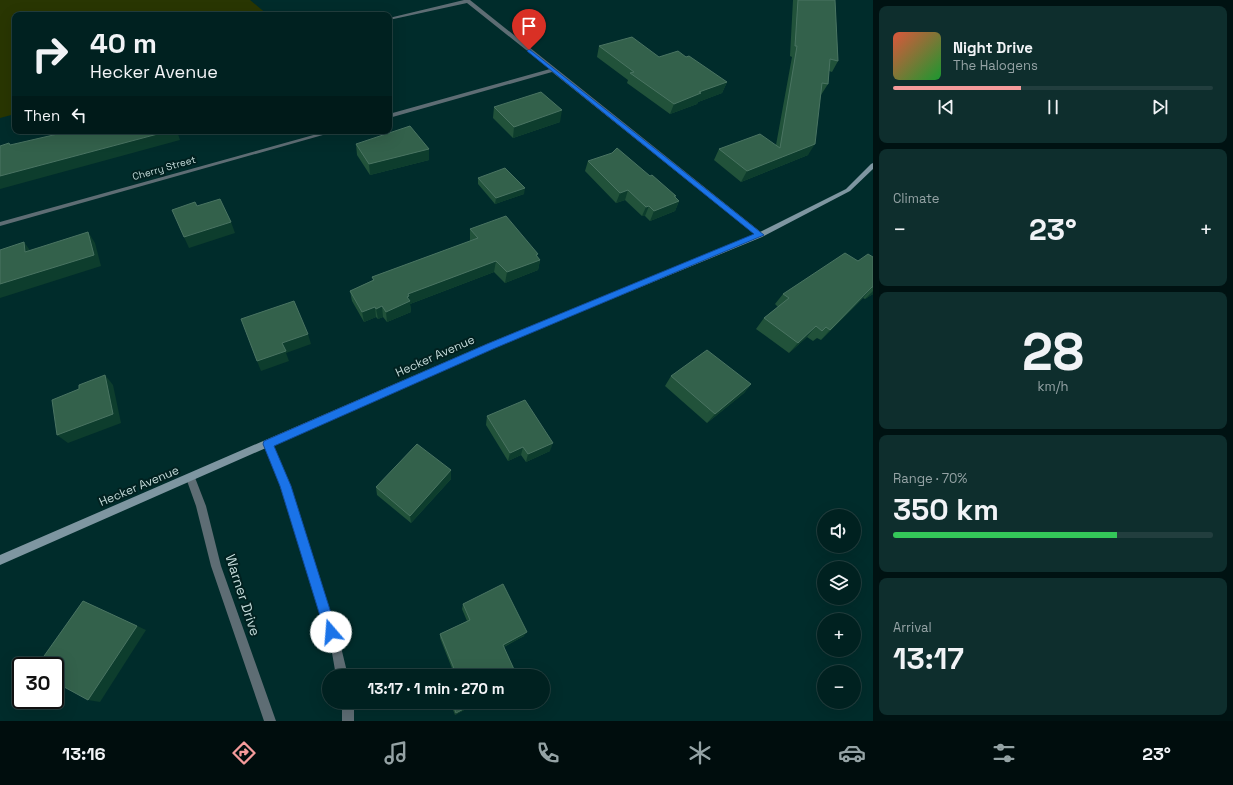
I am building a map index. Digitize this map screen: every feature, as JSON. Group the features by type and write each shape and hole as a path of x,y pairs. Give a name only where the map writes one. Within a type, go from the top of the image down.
{"street":[{"path":"392,18 467,1 760,235"},
{"path":"392,115 553,70"},
{"name":"Cherry Street","path":"0,224 323,134"},
{"name":"Hecker Avenue","path":"0,560 191,478 490,346 760,235 848,190 873,165"},
{"path":"268,444 285,486 336,647 341,669"},
{"name":"Warner Drive","path":"191,478 202,506 216,566 270,721"},
{"path":"348,709 348,721"}],"green space":[{"path":"0,0 250,0 264,12 12,12 12,115 0,118"}],"building":[{"path":"798,0 835,0 838,61 830,59 828,84 822,83 815,144 747,171 719,149 760,134 780,148 797,46 795,46"},
{"path":"632,37 659,57 678,51 686,57 689,56 727,82 699,92 701,93 674,104 630,73 634,72 599,46"},
{"path":"541,92 562,110 514,127 494,107"},
{"path":"410,126 429,149 369,164 356,144 386,134 392,134 392,132"},
{"path":"58,134 158,134 0,176 0,146 9,143 10,145"},
{"path":"617,148 650,176 652,175 676,196 674,196 679,201 654,211 649,206 646,207 628,190 620,193 588,161 612,153"},
{"path":"505,168 525,188 496,198 478,178"},
{"path":"220,199 231,222 184,237 172,210 195,202 197,206"},
{"path":"506,216 538,254 536,255 540,260 507,272 496,261 408,294 409,296 407,297 410,301 386,312 382,306 362,312 350,291 374,280 372,277 478,238 470,229"},
{"path":"88,232 94,255 0,284 0,250 24,242 25,252"},
{"path":"845,253 858,261 868,254 873,257 873,287 830,330 826,327 822,331 816,326 798,343 764,318 789,298 783,294"},
{"path":"294,301 308,334 282,343 286,351 257,361 241,319"},
{"path":"707,350 751,384 715,414 671,376"},
{"path":"105,375 113,414 57,435 52,400 79,389 79,385"},
{"path":"525,400 553,443 528,454 523,447 510,453 487,416"},
{"path":"417,444 451,470 410,516 376,487"},
{"path":"503,584 527,632 503,645 514,669 454,669 440,634 470,620 463,604"},
{"path":"83,601 137,626 88,700 64,687 64,657 43,657"},
{"path":"455,709 464,709 456,713"}],"route":[{"path":"331,632 285,486 268,444 490,346 760,235 529,50"}]}
